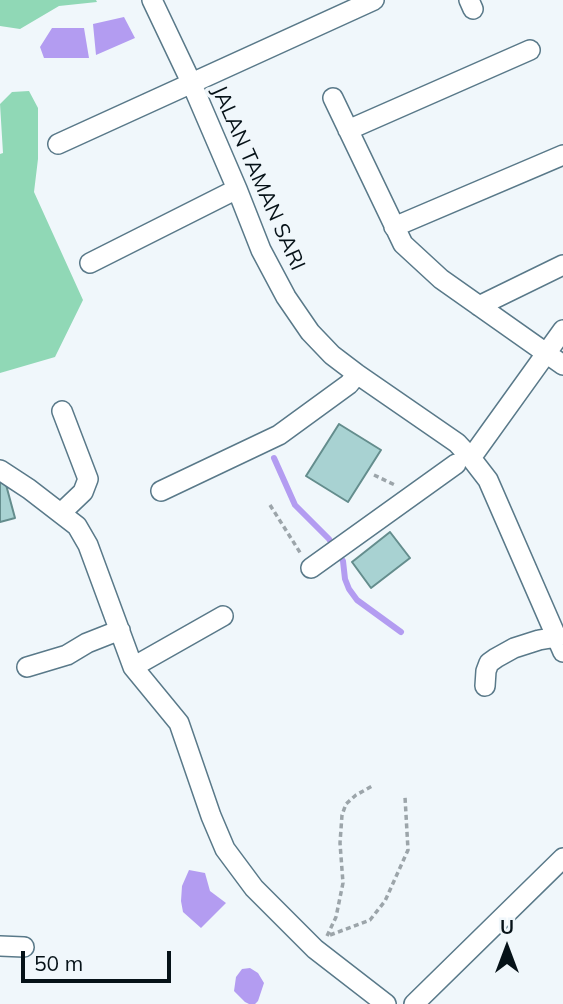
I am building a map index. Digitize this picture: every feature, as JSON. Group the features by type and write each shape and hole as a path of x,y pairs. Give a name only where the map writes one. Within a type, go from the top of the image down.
{"street":[{"name":"JALAN TAMAN SARI","path":"152,0 191,82 261,250 286,296 310,332 332,355 457,443 464,461 488,480 560,644"},
{"path":"58,144 374,0"},
{"path":"348,130 530,50"},
{"path":"333,98 403,244 426,267 555,359"},
{"path":"394,227 563,155"},
{"path":"90,263 237,189"},
{"path":"479,306 563,265"},
{"path":"311,568 464,461 555,359 563,330"},
{"path":"161,491 279,435 349,384 357,374"},
{"path":"61,513 83,492 88,480 62,411"},
{"path":"0,470 77,526 88,545 133,667 178,723 225,849 254,888 321,943 386,1004"},
{"path":"133,667 223,616"},
{"path":"27,667 67,655 87,643 120,630"},
{"path":"485,686 489,663 496,658 514,648 539,640 560,644"},
{"path":"414,1004 563,860"},
{"path":"0,946 24,947"}],"path":[{"path":"270,505 311,568"},
{"path":"321,943 335,917 343,883 340,843 342,815 346,804 374,785"},
{"path":"321,943 370,920 385,901 408,850 405,797"}],"green space":[{"path":"0,0 97,2 59,6 20,29 0,26"},
{"path":"29,91 38,108 38,159 34,192 83,300 55,357 0,373 0,154 3,153 0,104 12,92"}],"shaded area":[{"path":"124,17 135,38 96,55 93,24"},
{"path":"52,28 84,28 89,58 44,58 40,47"},
{"path":"189,870 205,873 210,891 226,903 201,928 183,912 182,886"},
{"path":"250,968 258,973 264,983 255,1004 245,1002 234,991 236,977 242,969"}],"building":[{"path":"339,424 381,450 348,502 306,476"},
{"path":"5,481 15,518 0,522 0,483"},
{"path":"390,532 410,558 371,588 352,562"}],"waterway":[{"path":"274,458 295,505 329,539 343,561 345,579 357,600 401,632"}]}
